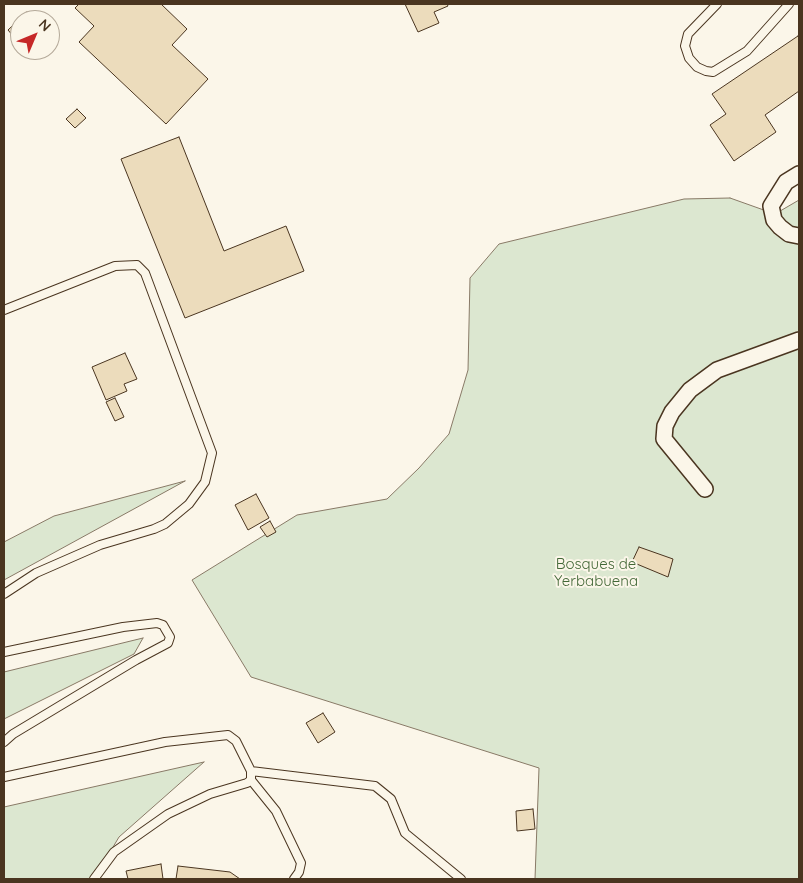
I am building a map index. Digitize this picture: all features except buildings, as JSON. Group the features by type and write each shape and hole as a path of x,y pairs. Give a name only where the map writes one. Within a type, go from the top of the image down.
{"street":[{"path":"799,174 786,182 772,206 774,220 780,227 789,234 799,236"},
{"path":"705,489 664,439 665,426 672,412 690,390 718,370 799,340"}],"lane":[{"path":"716,4 688,34 685,46 689,58 697,68 713,72 747,51 789,4"},
{"path":"4,310 115,266 136,265 145,273 212,453 205,482 189,504 165,524 100,546 36,573 4,594"},
{"path":"4,652 123,627 157,622 166,628 170,637 168,643 12,734 4,742"},
{"path":"4,778 165,742 228,735 236,741 251,771 251,780 276,811 301,863 299,872 294,879"},
{"path":"251,771 375,786 391,800 405,833 461,879"},
{"path":"94,879 114,852 168,814 210,794 247,783 251,780"}],"green space":[{"name":"Bosques de Yerbabuena","path":"730,198 775,214 799,200 799,879 535,879 539,768 251,677 192,580 297,515 387,499 419,468 449,434 468,370 470,278 499,244 684,199"},
{"path":"185,481 4,580 4,542 54,516"},
{"path":"143,638 134,654 4,719 4,672"},
{"path":"204,762 119,837 94,879 4,879 4,807"}]}
